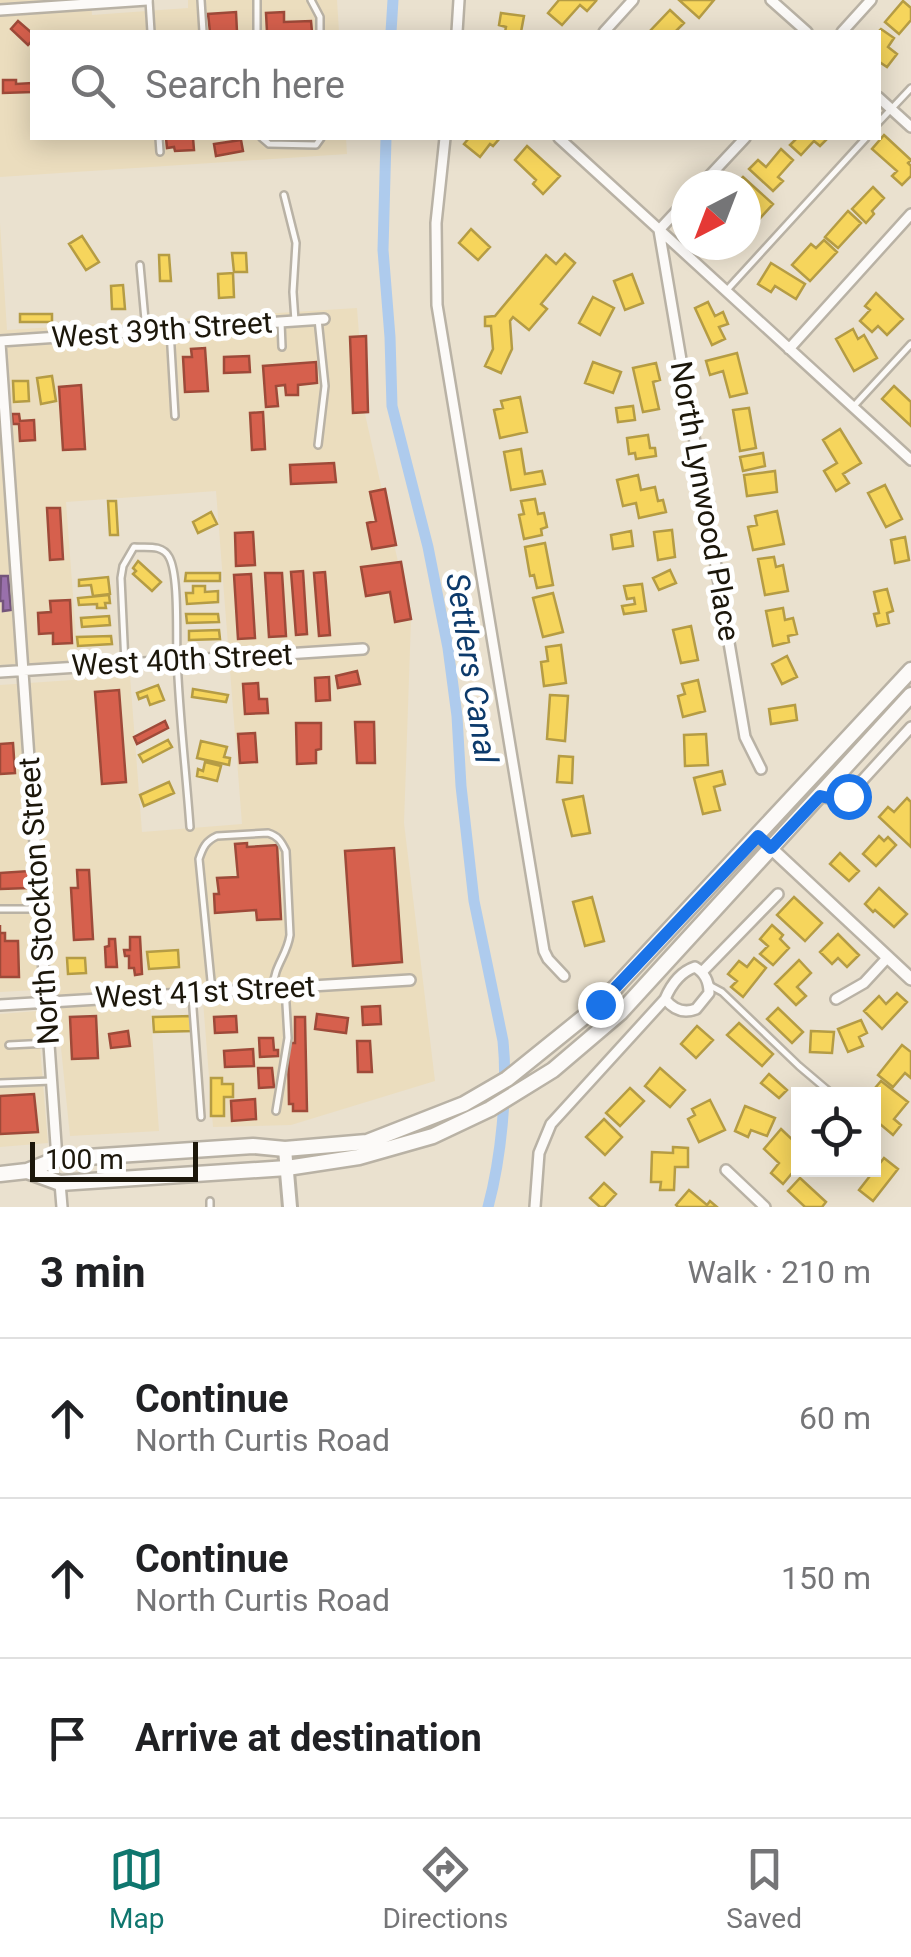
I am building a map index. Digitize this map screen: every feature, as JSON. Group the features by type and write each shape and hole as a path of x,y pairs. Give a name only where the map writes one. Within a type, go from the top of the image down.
{"main road":[{"path":"27,1172 60,1182 287,1168 359,1157 433,1136 600,1004 911,670"},
{"path":"0,1174 27,1172 56,1159 254,1146 285,1150 367,1142 468,1111 490,1109 592,1040 911,695"},
{"path":"285,1150 290,1207"}],"street":[{"path":"0,10 148,0"},
{"path":"457,30 459,0"},
{"path":"606,30 633,0"},
{"path":"771,0 806,30"},
{"path":"844,30 871,0"},
{"path":"881,100 911,126"},
{"path":"445,140 436,223 437,306 544,951 564,976"},
{"path":"561,140 911,460"},
{"path":"715,170 743,140"},
{"path":"789,348 911,214"},
{"path":"659,230 671,217"},
{"name":"North Lynwood Place","path":"659,230 745,737 762,770"},
{"name":"West 39th Street","path":"0,342 321,319"},
{"name":"North Stockton Street","path":"0,342 5,478 23,670 56,1159"},
{"name":"West 40th Street","path":"0,672 363,650"},
{"path":"820,796 838,800 848,796 911,728"},
{"path":"758,836 911,978"},
{"path":"702,972 778,894"},
{"path":"836,999 857,989 888,957"},
{"path":"535,1207 539,1152 552,1124 665,999 684,972 695,968 709,985 710,993 703,1003 690,1012 670,1006 665,999"},
{"name":"West 41st Street","path":"0,1004 410,980"},
{"path":"726,1170 765,1207"},
{"path":"60,1182 62,1207"}],"lane":[{"path":"148,0 151,30"},
{"path":"201,0 202,30"},
{"path":"257,0 258,30"},
{"path":"311,0 320,17 320,30"},
{"path":"881,120 911,88"},
{"path":"159,140 160,152"},
{"path":"264,140 269,144 316,145 320,140"},
{"path":"726,291 864,140"},
{"path":"284,195 296,243 295,321"},
{"path":"140,265 146,331"},
{"path":"318,445 324,386 321,319"},
{"path":"281,322 282,347"},
{"path":"170,330 175,416"},
{"path":"853,407 911,344"},
{"path":"125,664 123,566 134,548 163,549 170,558 174,579 190,827"},
{"path":"212,991 200,859 203,847 217,836 276,836 286,851 290,935 288,948 274,974 288,1038 276,1111"},
{"path":"0,910 39,909"},
{"path":"709,985 722,992 824,1087"},
{"path":"192,992 201,1118"},
{"path":"9,1044 48,1043"},
{"path":"0,1083 52,1080"}],"shaded area":[{"path":"0,0 91,0 92,15 188,8 188,0 337,0 339,30 30,30 30,140 346,140 347,154 0,177"},
{"path":"0,223 7,330 357,308 365,414 411,620 404,823 435,1081 291,1125 213,1127 199,986 149,989 159,1131 70,1136 55,989 0,992 0,685 130,676 142,832 242,824 216,491 66,502 78,662 0,665"},
{"path":"37,1011 48,1143 0,1147 0,1014"}],"building: Homes":[{"path":"559,0 596,1 587,11 580,5 562,25 548,13"},
{"path":"679,0 714,0 699,18"},
{"path":"903,1 911,8 911,20 899,34 885,22"},
{"path":"670,10 684,23 677,30 651,30"},
{"path":"501,13 524,16 521,30 505,30 499,25"},
{"path":"880,30 894,38 888,47 897,54 887,67 881,63"},
{"path":"884,135 911,160 911,176 902,185 892,176 897,171 872,149"},
{"path":"467,140 498,140 480,157 464,144"},
{"path":"795,140 826,140 820,146 814,141 801,155 790,145"},
{"path":"527,146 560,176 543,194 533,184 536,180 515,160"},
{"path":"781,149 793,160 778,177 783,181 773,191 761,180 761,170 749,169 758,160 766,167"},
{"path":"873,187 884,198 866,223 852,209"},
{"path":"761,193 773,204 761,217"},
{"path":"848,211 861,223 838,248 825,237"},
{"path":"471,229 490,247 478,260 459,243"},
{"path":"82,236 99,262 86,270 69,244"},
{"path":"824,240 837,252 810,281 792,265 811,244 816,248"},
{"path":"232,253 246,253 247,272 234,272"},
{"path":"565,254 575,263 541,304 547,309 529,330 513,317 512,349 501,373 485,366 493,349 491,326 485,326 485,317 495,316 546,255 556,264"},
{"path":"159,255 169,255 171,281 160,281"},
{"path":"771,263 805,284 796,299 775,286 771,292 758,284"},
{"path":"233,273 234,297 219,298 218,274"},
{"path":"632,274 643,303 625,310 614,281"},
{"path":"123,285 125,309 112,309 111,286"},
{"path":"876,293 903,319 887,335 878,326 872,332 860,321 870,310 865,306"},
{"path":"593,297 614,308 600,335 579,323"},
{"path":"708,302 715,316 723,312 728,324 719,327 725,339 712,345 695,308"},
{"path":"20,314 52,314 52,322 20,322"},
{"path":"853,329 858,339 864,335 877,358 854,371 836,339"},
{"path":"737,353 747,393 730,397 723,371 710,375 706,361"},
{"path":"593,362 621,372 613,393 585,383"},
{"path":"656,363 660,380 653,382 659,409 643,412 633,368"},
{"path":"52,376 56,401 41,404 37,378"},
{"path":"13,381 28,381 29,401 14,402"},
{"path":"894,386 911,402 911,426 882,399"},
{"path":"520,397 527,432 500,438 494,410 503,408 501,401"},
{"path":"633,406 635,420 618,422 616,408"},
{"path":"749,408 756,448 740,451 733,410"},
{"path":"840,429 861,463 843,474 849,483 836,491 824,471 837,463 823,440"},
{"path":"648,435 656,456 636,459 635,453 629,454 627,438"},
{"path":"521,449 525,474 542,471 545,484 511,490 504,452"},
{"path":"763,453 765,466 743,471 740,457"},
{"path":"775,471 777,492 747,496 744,475"},
{"path":"638,475 641,490 655,487 666,512 639,518 636,503 623,506 617,480"},
{"path":"885,485 902,519 886,527 868,493"},
{"path":"535,499 538,514 544,513 547,527 541,529 542,535 524,539 519,515 524,514 521,501"},
{"path":"108,501 116,501 118,535 110,535"},
{"path":"777,511 784,544 753,550 748,527 757,525 755,516"},
{"path":"211,512 217,524 198,533 193,522"},
{"path":"672,530 675,557 658,560 654,532"},
{"path":"631,531 633,546 613,549 611,535"},
{"path":"905,537 909,560 895,563 891,540"},
{"path":"545,543 553,585 537,588 534,575 530,576 525,547"},
{"path":"774,557 776,567 783,565 788,591 765,595 758,559"},
{"path":"138,561 161,582 152,591 133,574"},
{"path":"670,570 676,583 659,590 653,578"},
{"path":"186,573 220,573 220,581 185,581"},
{"path":"108,577 110,594 93,596 91,585 79,586 79,580"},
{"path":"642,584 646,611 624,614 622,606 635,604 634,598 627,599 624,586"},
{"path":"193,586 205,586 205,592 218,591 218,602 187,604 186,593 193,593"},
{"path":"887,589 893,611 887,613 889,623 877,626 874,614 879,613 874,592"},
{"path":"553,593 563,632 543,637 533,598"},
{"path":"109,595 106,608 79,605 78,598"},
{"path":"783,608 785,620 793,618 797,634 788,636 789,642 773,646 766,611"},
{"path":"186,614 218,614 219,622 187,623"},
{"path":"109,616 110,625 82,627 81,618"},
{"path":"691,626 698,660 681,663 673,630"},
{"path":"219,630 220,639 189,640 189,631"},
{"path":"111,636 112,644 78,646 77,637"},
{"path":"561,645 566,683 544,686 541,662 548,661 546,647"},
{"path":"787,656 797,677 782,684 772,664"},
{"path":"698,680 705,711 683,717 678,696 685,694 682,684"},
{"path":"158,685 164,700 150,705 147,696 139,699 137,693"},
{"path":"193,689 228,695 226,702 192,697"},
{"path":"550,695 568,696 565,741 547,739"},
{"path":"795,705 797,720 771,724 769,709"},
{"path":"706,734 708,765 685,766 684,735"},
{"path":"168,740 172,747 143,762 139,755"},
{"path":"201,741 227,747 224,757 230,758 229,765 197,758"},
{"path":"559,756 573,757 572,783 557,782"},
{"path":"205,762 221,766 217,781 197,776"},
{"path":"722,771 725,784 714,787 720,810 703,814 694,778"},
{"path":"169,782 174,793 144,806 140,795"},
{"path":"583,796 590,833 572,836 563,800"},
{"path":"907,798 911,802 911,847 879,817 888,807 894,812"},
{"path":"879,836 884,841 888,837 896,845 876,866 863,854"},
{"path":"840,853 859,871 849,881 830,864"},
{"path":"879,888 907,914 894,927 865,904"},
{"path":"592,897 604,941 585,946 573,902"},
{"path":"794,897 822,923 805,941 777,915"},
{"path":"772,925 789,948 773,965 760,954 768,946 760,939"},
{"path":"838,934 859,955 847,967 838,958 832,964 820,952"},
{"path":"178,950 179,967 149,969 147,952"},
{"path":"67,958 85,958 86,973 68,974"},
{"path":"754,958 766,968 743,997 731,987 737,981 728,974 739,961 747,967"},
{"path":"799,960 811,973 797,987 806,996 796,1005 775,984"},
{"path":"897,993 907,1002 882,1029 864,1011 879,996 886,1004"},
{"path":"778,1008 803,1032 792,1043 767,1019"},
{"path":"192,1016 193,1031 154,1032 153,1017"},
{"path":"861,1020 867,1033 859,1037 863,1046 848,1052 838,1029"},
{"path":"739,1023 773,1054 762,1066 727,1035"},
{"path":"697,1026 713,1040 696,1058 681,1044"},
{"path":"811,1031 834,1032 832,1053 810,1052"},
{"path":"902,1045 911,1052 911,1078 905,1073 893,1087 878,1075"},
{"path":"660,1068 685,1090 670,1107 645,1086"},
{"path":"769,1074 787,1090 779,1098 761,1083"},
{"path":"211,1078 233,1084 233,1097 224,1097 224,1116 211,1116"},
{"path":"881,1081 908,1102 894,1119 901,1125 893,1135 881,1125 881,1087 876,1087"},
{"path":"630,1088 644,1101 620,1126 606,1113"},
{"path":"710,1100 725,1130 699,1142 688,1119 695,1115 692,1109"},
{"path":"745,1106 775,1118 767,1136 751,1130 748,1137 735,1131"},
{"path":"604,1119 622,1137 605,1155 586,1137"},
{"path":"781,1129 791,1138 791,1174 783,1184 771,1173 779,1163 764,1149"},
{"path":"673,1147 688,1148 688,1167 675,1167 674,1190 660,1190 661,1182 651,1182 652,1152 673,1153"},
{"path":"884,1158 898,1169 873,1201 859,1190 869,1177 881,1177"},
{"path":"800,1178 826,1202 822,1207 805,1207 788,1191"},
{"path":"604,1183 616,1194 600,1207 590,1198"},
{"path":"689,1190 707,1205 710,1201 717,1207 678,1207"}],"building: Shops":[{"path":"236,12 237,30 210,30 208,14"},
{"path":"284,12 284,22 311,21 312,30 267,30 266,13"},
{"path":"18,21 30,31 30,43 28,45 11,29"},
{"path":"3,80 30,83 30,92 3,93"},
{"path":"166,140 193,140 194,150 167,148"},
{"path":"241,140 243,151 216,156 214,144"},
{"path":"366,336 368,412 353,413 350,337"},
{"path":"205,348 208,391 185,392 183,357 192,357 191,349"},
{"path":"249,356 250,372 224,373 224,357"},
{"path":"316,362 317,383 298,385 298,395 286,395 285,385 276,386 278,406 266,407 263,366"},
{"path":"81,385 85,449 63,450 59,387"},
{"path":"263,412 265,449 252,450 250,413"},
{"path":"12,414 19,414 20,421 34,420 35,440 20,441 19,424 13,424"},
{"path":"334,463 336,482 291,484 290,465"},
{"path":"385,489 396,545 372,549 367,523 376,521 370,492"},
{"path":"47,508 60,508 63,559 50,560"},
{"path":"253,532 255,565 236,566 235,533"},
{"path":"401,562 411,619 395,622 390,592 366,596 361,567"},
{"path":"303,571 307,634 296,635 291,572"},
{"path":"325,572 330,635 319,636 314,573"},
{"path":"265,573 282,573 286,636 269,637"},
{"path":"251,574 255,638 238,639 234,575"},
{"path":"70,600 72,643 53,644 53,633 39,634 38,613 51,612 50,601"},
{"path":"357,671 360,684 338,688 336,676"},
{"path":"329,677 330,700 316,701 315,678"},
{"path":"258,683 259,699 267,699 268,713 245,714 243,684"},
{"path":"119,690 126,782 102,784 95,692"},
{"path":"165,721 168,728 137,744 134,737"},
{"path":"355,722 374,722 375,763 357,763"},
{"path":"296,723 321,723 321,749 316,750 316,763 297,764"},
{"path":"255,733 257,762 240,763 238,734"},
{"path":"13,743 15,773 0,774 0,744"},
{"path":"247,843 247,847 277,845 281,919 257,920 256,910 215,913 217,878 238,877 235,844"},
{"path":"394,848 402,962 353,966 345,851"},
{"path":"77,870 89,870 93,939 74,940 71,888 78,888"},
{"path":"29,871 29,888 0,889 0,873"},
{"path":"0,933 5,933 5,941 18,941 19,977 0,977"},
{"path":"130,937 140,937 142,974 135,975 134,968 129,968 129,956 125,956 124,950 130,950"},
{"path":"109,939 115,939 117,967 106,967 105,947 109,946"},
{"path":"380,1006 381,1024 363,1025 362,1007"},
{"path":"317,1014 348,1018 346,1033 315,1029"},
{"path":"96,1016 98,1058 72,1059 70,1017"},
{"path":"236,1016 237,1032 215,1033 214,1017"},
{"path":"295,1017 305,1017 307,1111 293,1111 293,1104 289,1104 288,1043 295,1043"},
{"path":"128,1031 130,1046 111,1048 109,1034"},
{"path":"259,1038 273,1038 278,1056 260,1057"},
{"path":"357,1041 370,1041 372,1072 358,1072"},
{"path":"253,1049 254,1066 225,1067 224,1051"},
{"path":"258,1068 272,1068 274,1087 259,1088"},
{"path":"34,1094 38,1132 0,1134 0,1096"},
{"path":"255,1099 256,1119 232,1121 231,1101"}],"building: Offices":[{"path":"1,576 8,576 11,610 3,611 0,601"}],"waterway":[{"name":"Settlers Canal","path":"391,30 393,0"},
{"name":"Settlers Canal","path":"386,140 383,250 392,406 428,547 448,648 474,901 503,1041 502,1124 488,1207"}],"route":[{"path":"600,1004 758,836 771,848 820,796 838,800 848,796"}]}
